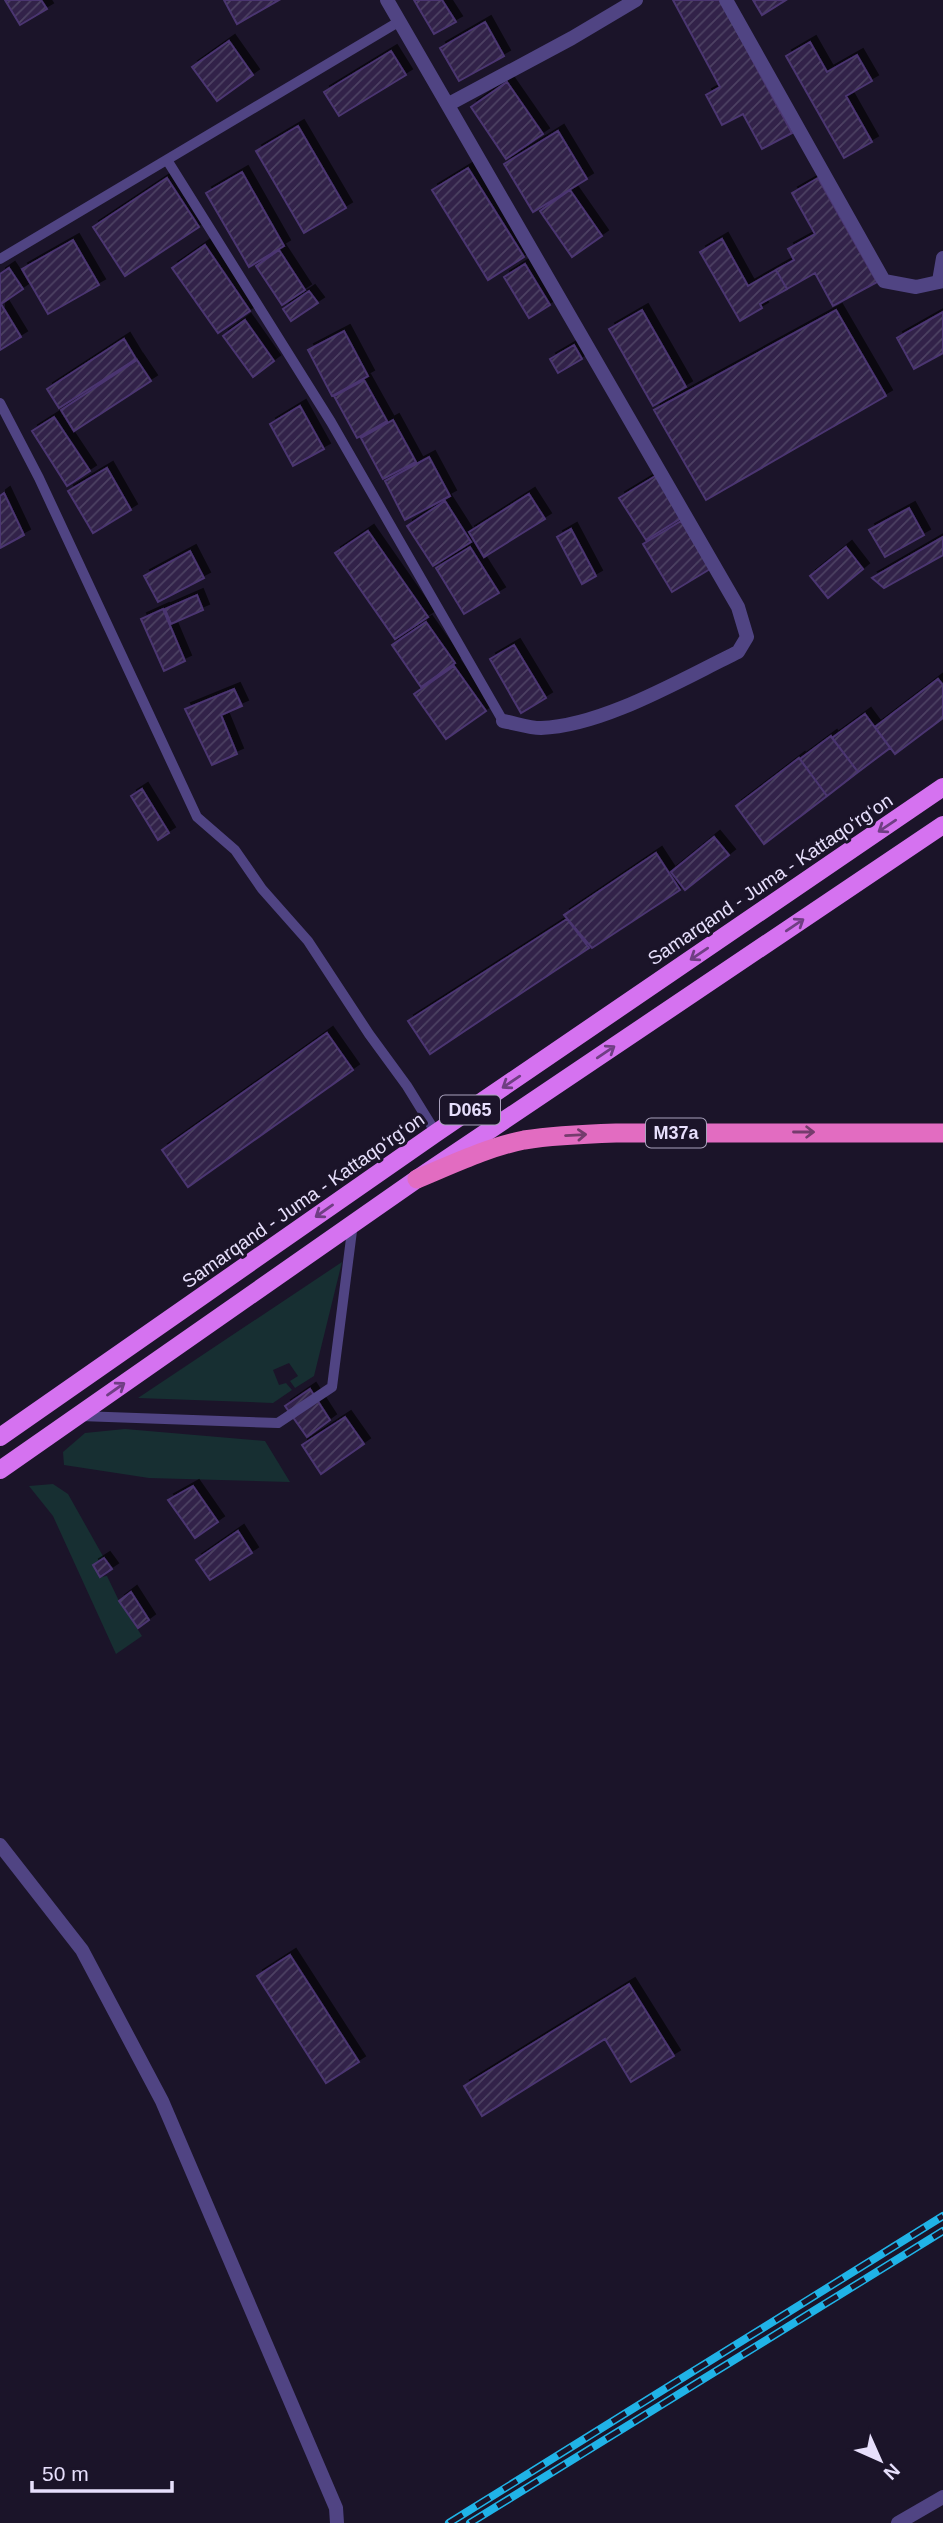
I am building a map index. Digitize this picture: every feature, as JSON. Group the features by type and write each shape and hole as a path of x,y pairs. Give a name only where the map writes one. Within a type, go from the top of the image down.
{"highway":[{"name":"M37a","path":"417,1179 469,1157 522,1140 568,1135 943,1133"}],"main road":[{"name":"Samarqand - Juma - Kattaqo‘rg‘on","path":"0,1437 436,1133 943,787"},
{"name":"D065","path":"0,1470 417,1179 943,825"}],"street":[{"path":"387,0 738,607 747,637 738,652 611,712 581,721 540,728 503,721"},
{"path":"449,104 572,38 636,0"},
{"path":"726,0 884,281 916,287 941,281 943,258"},
{"path":"0,1845 82,1950 162,2101 336,2508 337,2523"},
{"path":"898,2523 943,2497"}],"lane":[{"path":"0,259 400,21"},
{"path":"167,160 331,422 503,721"},
{"path":"0,403 197,817 234,850 262,888 308,941 436,1133"},
{"path":"77,1416 278,1423 332,1387 353,1223"}],"green space":[{"path":"342,1262 314,1376 295,1388 290,1381 298,1376 289,1363 273,1370 279,1385 286,1383 292,1390 273,1403 138,1398"},
{"path":"125,1429 265,1441 290,1482 149,1478 64,1465 63,1452 85,1433"},
{"path":"53,1484 68,1494 104,1558 93,1566 100,1577 107,1576 119,1601 142,1636 116,1654 53,1516 29,1486"}],"building":[{"path":"5,0 41,0 47,9 20,25"},
{"path":"224,0 279,0 237,24"},
{"path":"414,0 442,0 456,22 434,34"},
{"path":"673,0 720,0 792,133 762,149 743,114 722,125 706,95 720,87"},
{"path":"753,0 786,0 762,15"},
{"path":"485,22 504,56 459,81 440,48"},
{"path":"229,41 253,75 217,101 192,67"},
{"path":"810,42 827,72 857,55 872,81 846,96 872,142 844,158 786,56"},
{"path":"391,51 406,75 339,116 324,92"},
{"path":"507,82 543,134 506,159 471,107"},
{"path":"298,126 346,208 304,233 256,151"},
{"path":"558,131 587,179 533,212 504,164"},
{"path":"468,168 524,257 488,280 432,190"},
{"path":"242,172 284,246 249,267 206,193"},
{"path":"167,178 199,227 125,276 93,227"},
{"path":"818,178 877,282 833,306 815,273 787,289 776,270 794,260 788,249 815,234 792,193"},
{"path":"570,190 602,236 572,257 540,211"},
{"path":"722,239 748,286 776,270 787,289 760,304 762,308 740,321 700,252"},
{"path":"73,240 99,285 48,314 22,269"},
{"path":"205,245 250,311 218,333 172,268"},
{"path":"279,250 305,290 282,305 256,266"},
{"path":"525,264 550,305 529,318 504,277"},
{"path":"9,268 23,289 1,304 21,337 0,350 0,274"},
{"path":"309,291 318,303 291,321 283,309"},
{"path":"642,310 686,387 653,406 609,329"},
{"path":"836,310 886,396 706,500 654,410"},
{"path":"943,312 943,353 914,369 897,338"},
{"path":"245,320 274,361 253,377 223,336"},
{"path":"344,331 368,376 332,396 308,350"},
{"path":"124,339 136,359 59,408 47,389"},
{"path":"574,345 582,359 558,373 550,359"},
{"path":"137,360 151,381 74,431 61,410"},
{"path":"364,380 387,421 357,438 334,396"},
{"path":"300,406 324,449 293,466 270,424"},
{"path":"54,417 90,471 67,486 32,431"},
{"path":"393,420 416,462 383,479 361,438"},
{"path":"429,457 450,496 405,520 385,481"},
{"path":"107,468 131,510 93,533 68,491"},
{"path":"657,475 683,517 646,540 619,498"},
{"path":"4,493 24,535 0,548 0,496"},
{"path":"529,494 545,519 484,557 469,532"},
{"path":"445,501 471,542 433,566 407,526"},
{"path":"909,508 924,535 885,557 869,530"},
{"path":"681,521 710,569 672,592 643,544"},
{"path":"571,529 596,576 582,584 557,537"},
{"path":"368,531 428,617 395,639 335,553"},
{"path":"943,537 943,555 884,588 872,578"},
{"path":"470,547 499,593 464,614 436,568"},
{"path":"846,547 863,569 828,598 810,576"},
{"path":"190,551 204,578 158,602 144,576"},
{"path":"197,595 203,610 171,624 165,609"},
{"path":"163,609 185,661 164,671 141,619"},
{"path":"426,622 455,663 421,687 392,645"},
{"path":"514,645 546,698 521,713 490,659"},
{"path":"454,666 486,711 446,739 414,694"},
{"path":"938,679 943,685 943,718 895,754 875,727"},
{"path":"234,689 242,706 221,715 237,754 212,765 185,709"},
{"path":"865,714 890,748 858,772 832,738"},
{"path":"831,736 858,772 827,796 800,759"},
{"path":"799,758 827,796 764,844 736,806"},
{"path":"142,789 169,833 158,840 131,796"},
{"path":"714,837 729,855 685,890 671,872"},
{"path":"656,853 680,890 592,948 564,915"},
{"path":"567,919 589,948 430,1054 408,1021"},
{"path":"327,1033 353,1070 188,1187 162,1150"},
{"path":"310,1389 330,1420 307,1437 285,1406"},
{"path":"345,1417 364,1444 321,1474 302,1445"},
{"path":"193,1486 218,1522 195,1538 168,1500"},
{"path":"238,1531 252,1553 210,1580 196,1560"},
{"path":"104,1558 112,1569 100,1577 93,1565"},
{"path":"131,1592 149,1620 138,1628 119,1601"},
{"path":"290,1955 359,2062 326,2083 257,1976"},
{"path":"629,1984 674,2056 631,2082 605,2039 482,2116 464,2086"}],"railway":[{"path":"449,2523 943,2216"},
{"path":"470,2523 943,2231"}]}
